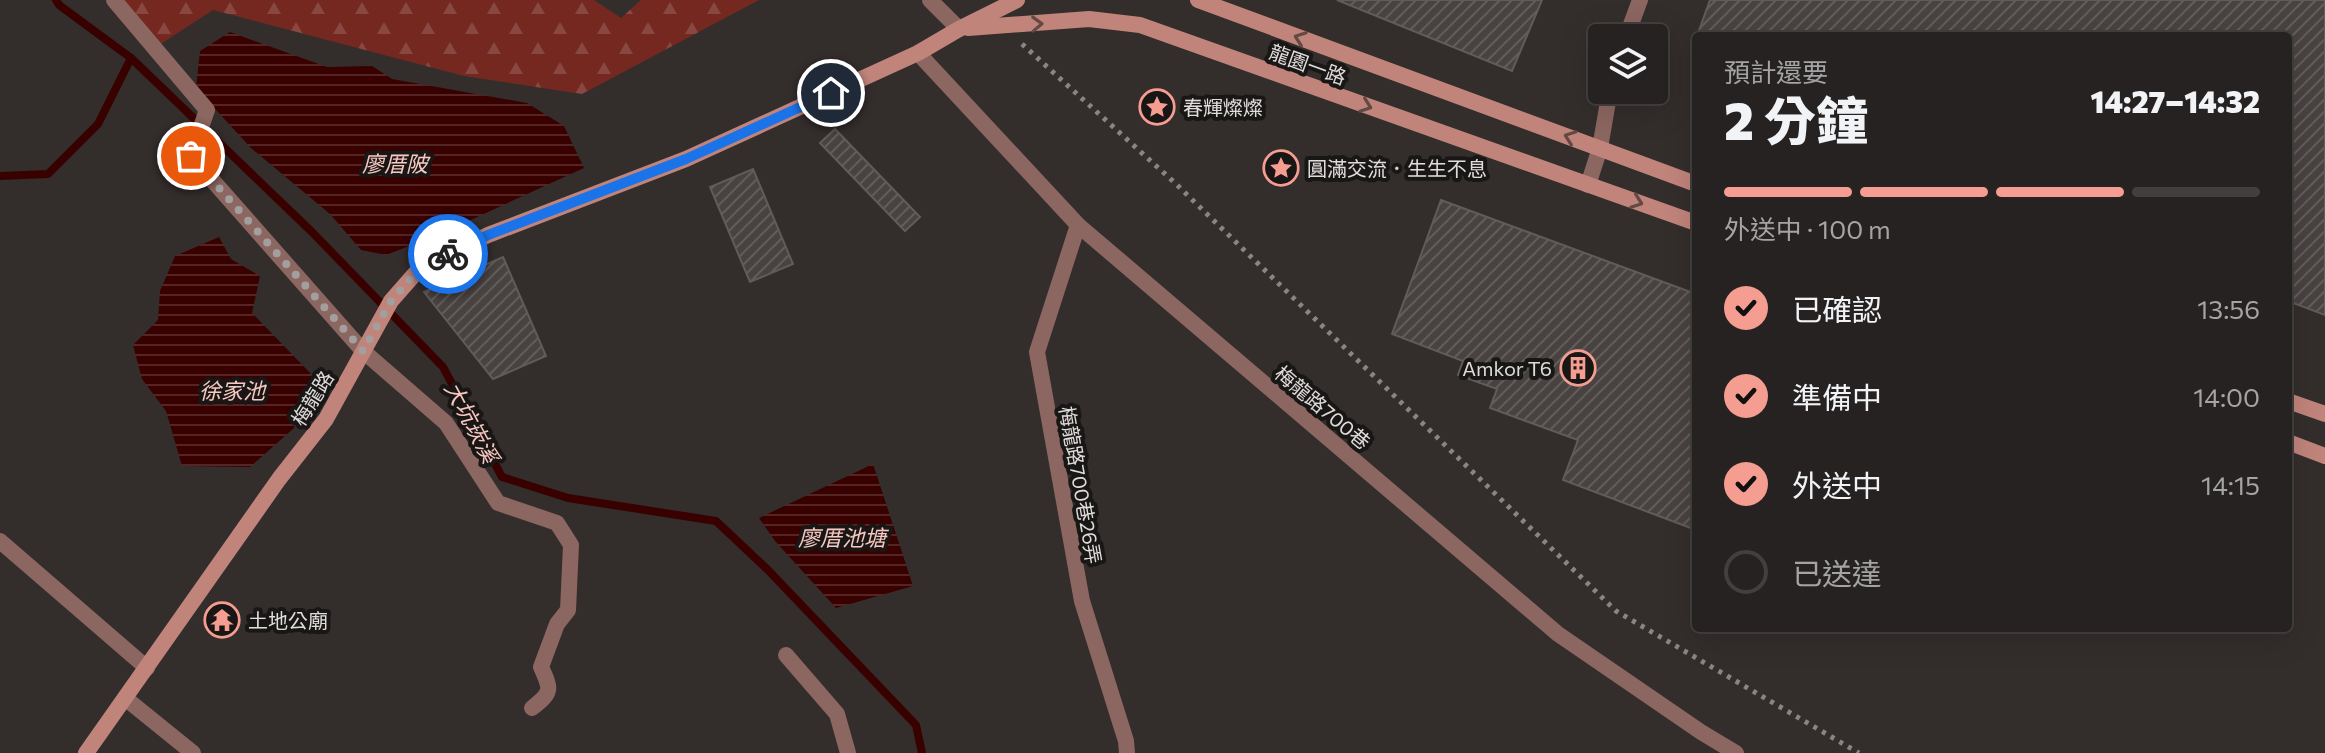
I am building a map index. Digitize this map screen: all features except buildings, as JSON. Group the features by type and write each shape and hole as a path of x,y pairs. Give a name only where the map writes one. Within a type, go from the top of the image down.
{"street":[{"path":"114,0 207,110 191,156 363,351 446,423 498,503 557,523 571,545 568,610 557,624 541,667 550,686 547,697 532,708"},
{"path":"930,0 959,29 1017,0"},
{"name":"龍園一路","path":"1198,0 1692,182"},
{"path":"1631,24 1640,0"},
{"name":"龍園一路","path":"959,29 1089,19 1140,25 1692,222"},
{"name":"梅龍路","path":"86,753 279,479 326,419 391,301 420,268 488,235 686,159 918,53 959,29"},
{"name":"梅龍路700巷","path":"918,53 1078,225 1558,634 1736,753"},
{"path":"1588,185 1600,148 1608,104"},
{"name":"梅龍路700巷26弄","path":"1078,225 1037,352 1082,601 1126,741 1127,753"},
{"path":"2292,402 2325,414"},
{"path":"2292,444 2325,456"},
{"path":"0,541 147,668"},
{"path":"786,655 837,714 848,753"},
{"path":"125,698 193,753"}],"path":[{"path":"1002,25 1175,183 1616,611 1859,753"}],"green space":[{"path":"110,0 594,0 621,18 641,0 759,0 582,94 464,76 213,10 153,49"}],"water":[{"name":"廖厝陂","path":"230,32 327,67 372,66 392,79 527,103 564,126 584,168 440,234 386,255 361,250 330,214 251,148 196,88 200,51"},
{"name":"徐家池","path":"219,237 231,259 260,276 252,313 313,376 294,428 250,467 182,466 166,411 142,379 133,345 158,320 160,291 175,256"},
{"name":"廖厝池塘","path":"873,464 913,586 836,608 775,541 759,518"}],"waterway":[{"name":"大坑崁溪","path":"56,0 131,58 312,232 443,367 502,477 568,498 716,521 768,570 916,725 922,753"},
{"path":"0,176 48,174 98,124 131,58"}],"way so far":[{"path":"191,156 363,351 391,301 420,268 448,254"}],"place":[{"name":"春輝燦燦","path":"1157,107"},
{"name":"圓滿交流．生生不息","path":"1281,168"},
{"name":"Amkor T6","path":"1578,368"},
{"name":"土地公廟","path":"222,620"}],"route":[{"path":"448,254 488,235 686,159 831,93"}]}
